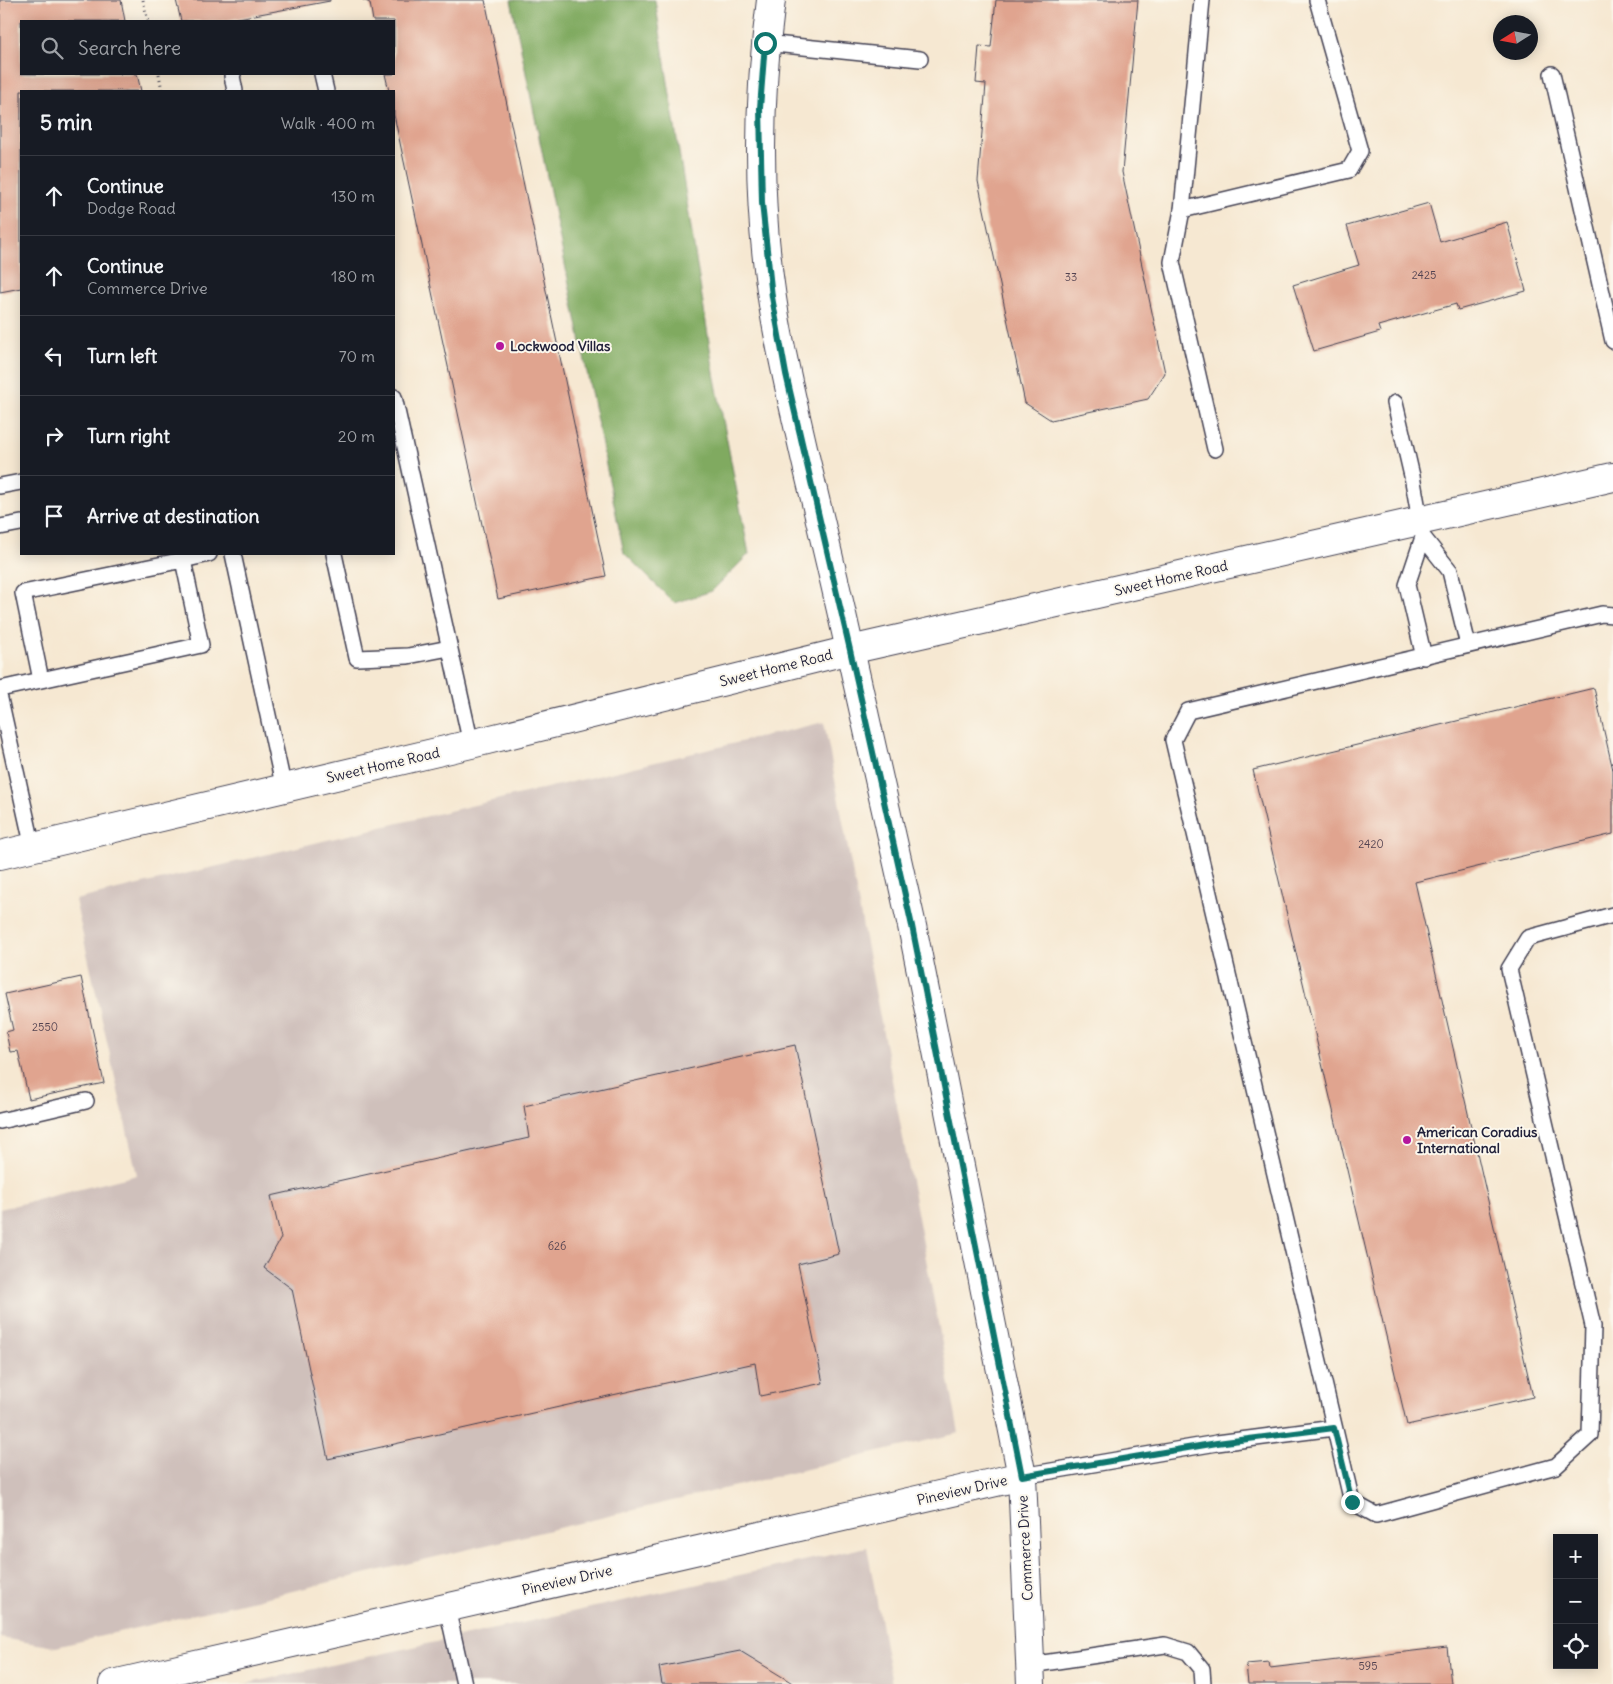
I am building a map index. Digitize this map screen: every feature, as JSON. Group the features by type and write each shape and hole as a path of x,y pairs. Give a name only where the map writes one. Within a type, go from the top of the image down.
{"street":[{"name":"Commerce Drive","path":"771,0 765,43 760,108 762,203 772,297 786,374 912,926 1022,1476 1031,1674"},
{"name":"Sweet Home Road","path":"0,855 470,744 850,650 1422,529 1613,478"},
{"name":"Pineview Drive","path":"113,1684 1022,1476"}],"lane":[{"path":"1202,0 1182,210 1172,262 1215,449"},
{"path":"1182,210 1349,170 1360,152 1317,0"},
{"path":"765,43 920,59"},
{"path":"1552,74 1613,341"},
{"path":"232,75 235,90"},
{"path":"322,75 326,90"},
{"path":"395,402 470,744"},
{"path":"1395,403 1422,529 1450,571 1468,645"},
{"path":"0,486 20,482"},
{"path":"0,527 20,523"},
{"path":"1422,529 1407,585 1424,657"},
{"path":"41,680 23,593 205,555"},
{"path":"233,555 284,788"},
{"path":"334,555 357,658 408,656 449,648"},
{"path":"0,689 201,645 183,560"},
{"path":"1613,615 1602,614 1188,711 1172,740 1352,1502 1376,1515 1556,1466 1590,1435 1593,1326 1509,969 1528,938 1613,915"},
{"path":"0,699 33,848"},
{"path":"0,1121 86,1101"},
{"path":"1022,1476 1217,1443 1334,1428"},
{"path":"447,1608 464,1684"},
{"path":"1031,1674 1165,1645 1188,1652 1202,1669 1204,1684"}],"path":[{"path":"143,0 148,20"},
{"path":"159,75 162,90"}],"shaded area":[{"path":"824,722 959,1433 56,1647 0,1638 0,1209 137,1175 75,900"},
{"path":"867,1547 892,1684 245,1684"}],"green space":[{"path":"511,0 655,0 714,373 749,554 712,591 674,603 624,553"}],"building":[{"path":"0,0 121,0 125,20 20,20 20,75 137,75 141,90 20,90 20,288 0,292"},
{"path":"176,0 330,0 227,20 181,20"},
{"name":"Lockwood Villas","path":"363,0 485,0 606,576 498,599 395,120 395,90 389,90 385,75 395,75 395,20 373,20 370,3"},
{"path":"996,0 1138,0 1122,172 1165,373 1148,399 1051,420 1025,403 978,181 986,84 976,83 979,46 991,47"},
{"path":"1429,203 1440,242 1507,222 1526,291 1458,310 1456,304 1378,326 1380,332 1314,351 1293,285 1359,265 1347,226"},
{"name":"American Coradius International","path":"1594,688 1613,770 1613,834 1415,882 1533,1397 1407,1425 1253,770"},
{"path":"81,977 104,1083 29,1099 18,1051 10,1052 6,1032 13,1030 5,994"},
{"path":"795,1045 839,1254 798,1264 823,1383 760,1396 755,1363 328,1459 292,1289 264,1268 281,1238 271,1196 529,1138 524,1106"},
{"path":"1447,1647 1451,1684 1248,1684 1246,1664 1269,1662 1270,1668"},
{"path":"740,1651 794,1684 662,1684 659,1667"}],"place":[{"name":"Lockwood Villas","path":"500,346"},
{"name":"American Coradius International","path":"1407,1140"}],"route":[{"path":"765,43 760,108 762,203 772,297 786,374 912,926 1022,1476 1217,1443 1334,1428 1352,1502"}]}
